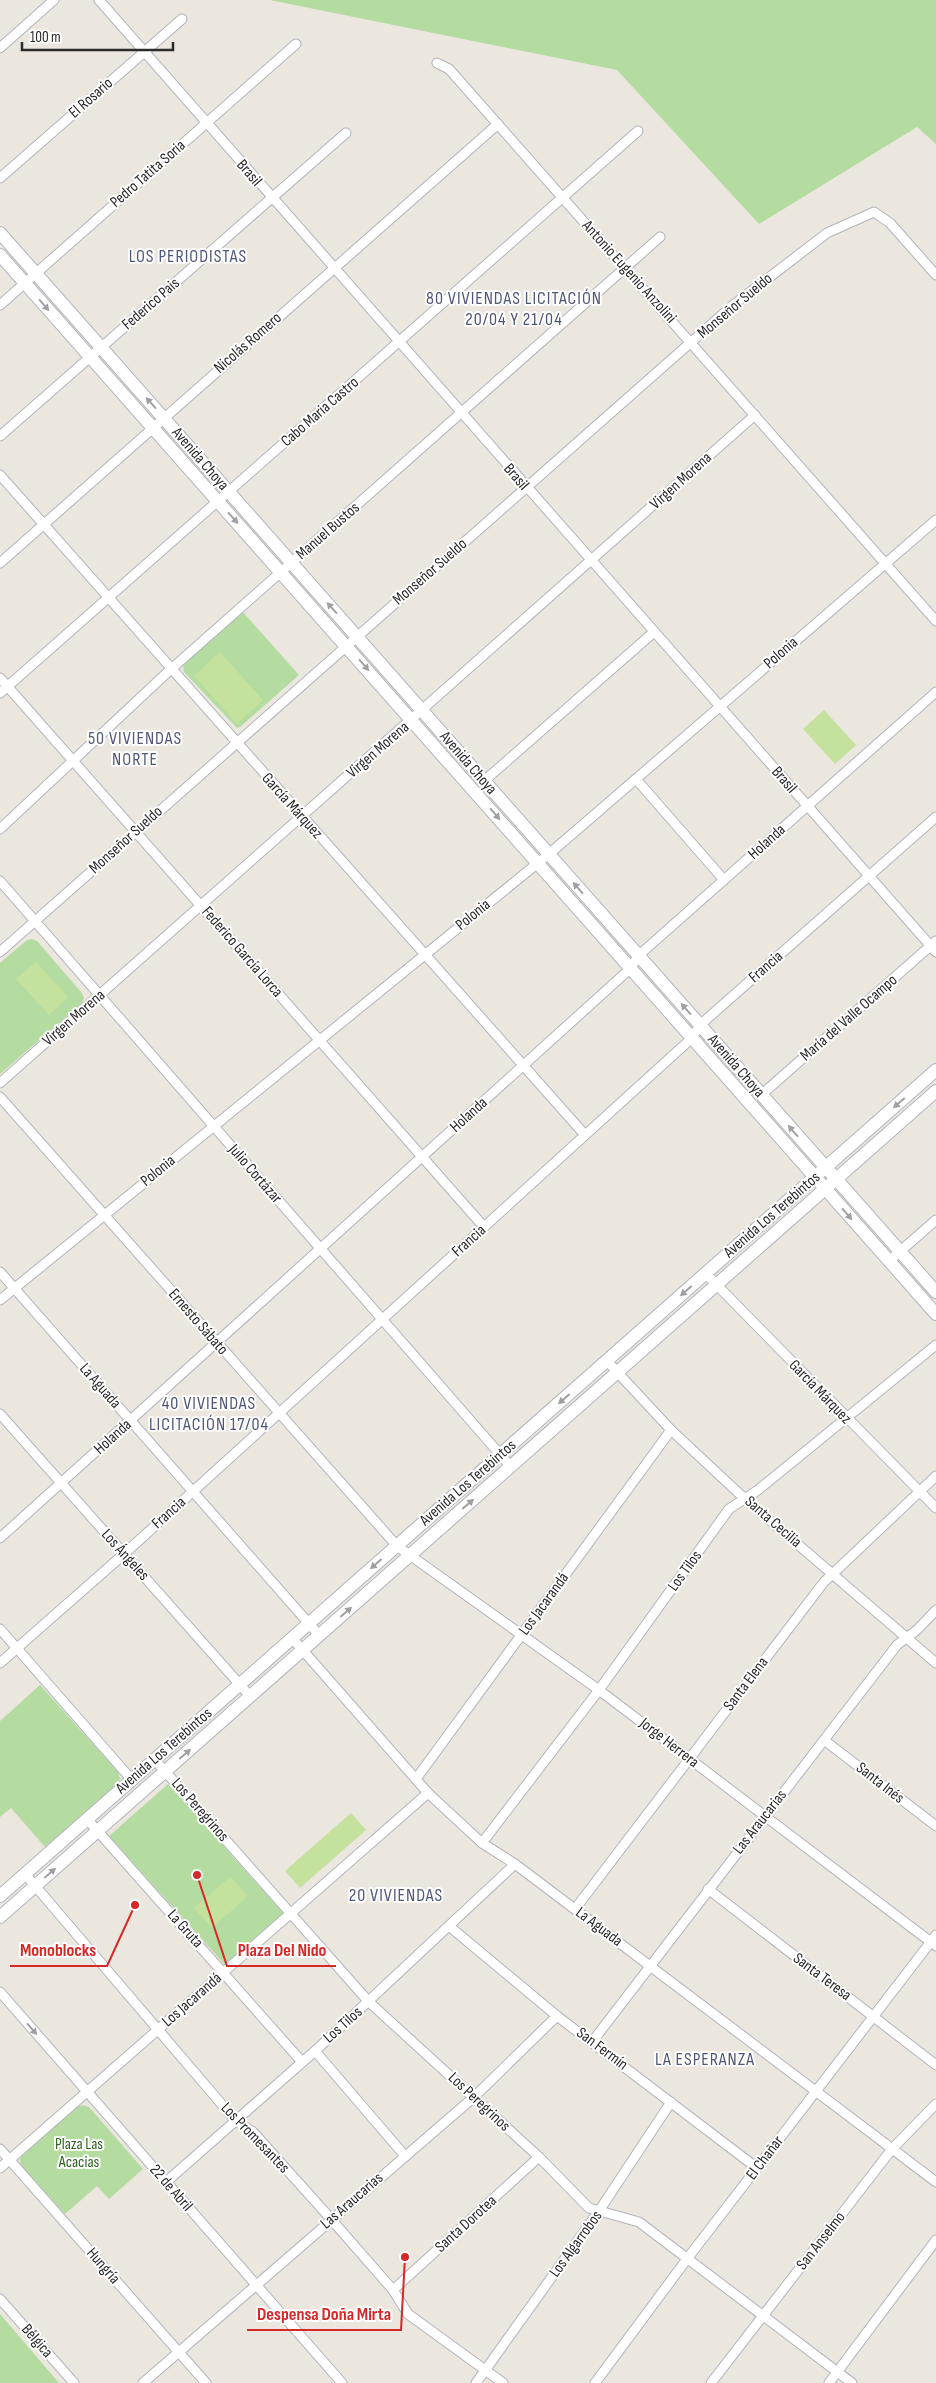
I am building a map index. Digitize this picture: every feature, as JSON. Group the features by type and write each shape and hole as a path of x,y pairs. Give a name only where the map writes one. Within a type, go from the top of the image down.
{"main road":[{"name":"Avenida Choya","path":"0,233 936,1292"},
{"name":"Avenida Choya","path":"0,255 936,1314"},
{"name":"Avenida Los Terebintos","path":"0,1896 936,1070"},
{"name":"Avenida Los Terebintos","path":"0,1917 936,1091"}],"street":[{"path":"0,48 54,0"},
{"name":"Brasil","path":"99,0 398,343 869,876 934,946"},
{"name":"El Rosario","path":"0,178 182,19"},
{"name":"Pedro Tatita Soria","path":"0,305 296,44"},
{"name":"Antonio Eugenio Anzolini","path":"437,63 449,69 936,621"},
{"name":"Nicolás Romero","path":"0,563 498,124"},
{"name":"Cabo Maria Castro","path":"0,693 638,131"},
{"name":"Federico Pais","path":"0,436 346,133"},
{"name":"Monseñor Sueldo","path":"0,952 740,300 827,233 874,212 890,223 936,275"},
{"name":"Manuel Bustos","path":"0,829 170,670 660,237"},
{"name":"Virgen Morena","path":"0,1083 755,416"},
{"name":"García Márquez","path":"0,475 170,670 585,1135"},
{"name":"Polonia","path":"0,1300 549,854 936,520"},
{"path":"484,781 654,632"},
{"name":"Federico García Lorca","path":"0,678 484,1227"},
{"name":"Holanda","path":"0,1538 218,1344 524,1066 631,968 638,956 936,692"},
{"path":"636,779 724,880"},
{"name":"Francia","path":"0,1663 124,1554 692,1038 700,1026 936,817"},
{"name":"Julio Cortázar","path":"0,881 510,1467"},
{"name":"María del Valle Ocampo","path":"761,1095 934,946"},
{"name":"Ernesto Sábato","path":"0,1097 397,1546"},
{"path":"889,1261 936,1220"},
{"name":"La Aguada","path":"0,1272 319,1635"},
{"name":"García Márquez","path":"706,1274 936,1508"},
{"name":"Los Tilos","path":"482,1843 599,1690 729,1509 745,1499 847,1419 936,1345"},
{"name":"Santa Cecilia","path":"607,1361 671,1430 745,1499 936,1663"},
{"name":"Los Ángeles","path":"0,1414 250,1696"},
{"name":"Los Jacarandá","path":"416,1779 671,1430"},
{"name":"Santa Elena","path":"575,1909 832,1573 936,1476"},
{"name":"Jorge Herrera","path":"397,1546 411,1554 599,1690 764,1816 934,1941"},
{"name":"Las Araucarias","path":"592,2042 897,1645 936,1610"},
{"path":"0,1629 132,1780"},
{"name":"La Aguada","path":"292,1638 428,1793 482,1843 515,1864 936,2182"},
{"name":"Santa Inés","path":"824,1740 936,1826"},
{"name":"Los Peregrinos","path":"155,1760 369,2002 539,2157 588,2208 639,2222 852,2383"},
{"name":"Los Jacarandá","path":"0,2168 428,1793"},
{"name":"La Gruta","path":"87,1819 302,2062"},
{"name":"Los Tilos","path":"166,2182 369,2002 515,1864"},
{"name":"Los Promesantes","path":"25,1874 236,2121 253,2132 393,2290 408,2314 503,2383"},
{"name":"Santa Teresa","path":"708,1889 936,2065"},
{"name":"San Fermín","path":"449,1926 557,2016 757,2168"},
{"name":"El Chañar","path":"595,2383 815,2092 934,1941"},
{"name":"22 de Abril","path":"0,1992 342,2383"},
{"name":"Las Araucarias","path":"143,2383 474,2097 557,2016"},
{"path":"315,2051 405,2156"},
{"name":"Los Algarrobos","path":"476,2383 599,2211 671,2102"},
{"name":"San Anselmo","path":"711,2383 892,2149 936,2104"},
{"name":"Hungría","path":"0,2149 206,2383"},
{"name":"Santa Dorotea","path":"393,2290 539,2157"},
{"path":"829,2383 936,2240"},
{"name":"Bélgica","path":"0,2300 74,2383"}],"green space":[{"path":"270,0 936,0 936,144 917,127 759,224 617,70"},
{"path":"242,611 299,675 237,728 184,672 183,667 185,662"},
{"path":"220,652 263,700 237,724 194,676"},
{"path":"824,710 856,745 835,764 803,729"},
{"path":"27,940 37,941 82,993 84,998 82,1003 0,1074 0,963"},
{"path":"36,962 68,997 49,1015 16,979"},
{"path":"40,1685 118,1772 120,1779 116,1785 45,1847 11,1808 0,1817 0,1721"},
{"path":"168,1784 284,1914 226,1966 109,1836"},
{"path":"351,1813 366,1830 300,1888 285,1871"},
{"path":"230,1877 248,1896 212,1928 194,1908"},
{"name":"Plaza Las Acacias","path":"83,2105 89,2107 143,2169 109,2199 97,2186 65,2214 21,2165 20,2159 23,2154 77,2107"},
{"path":"0,2314 59,2383 0,2383"}],"place":[{"name":"Plaza Del Nido","path":"197,1875"},
{"name":"Monoblocks","path":"135,1905"},
{"name":"Despensa Doña Mirta","path":"405,2257"}],"district":[{"name":"LOS PERIODISTAS","path":"188,256"},
{"name":"80 VIVIENDAS LICITACIÓN 20/04 Y 21/04","path":"514,308"},
{"name":"50 VIVIENDAS NORTE","path":"135,748"},
{"name":"40 VIVIENDAS LICITACIÓN 17/04","path":"209,1414"},
{"name":"20 VIVIENDAS","path":"396,1895"},
{"name":"LA ESPERANZA","path":"705,2059"}]}
